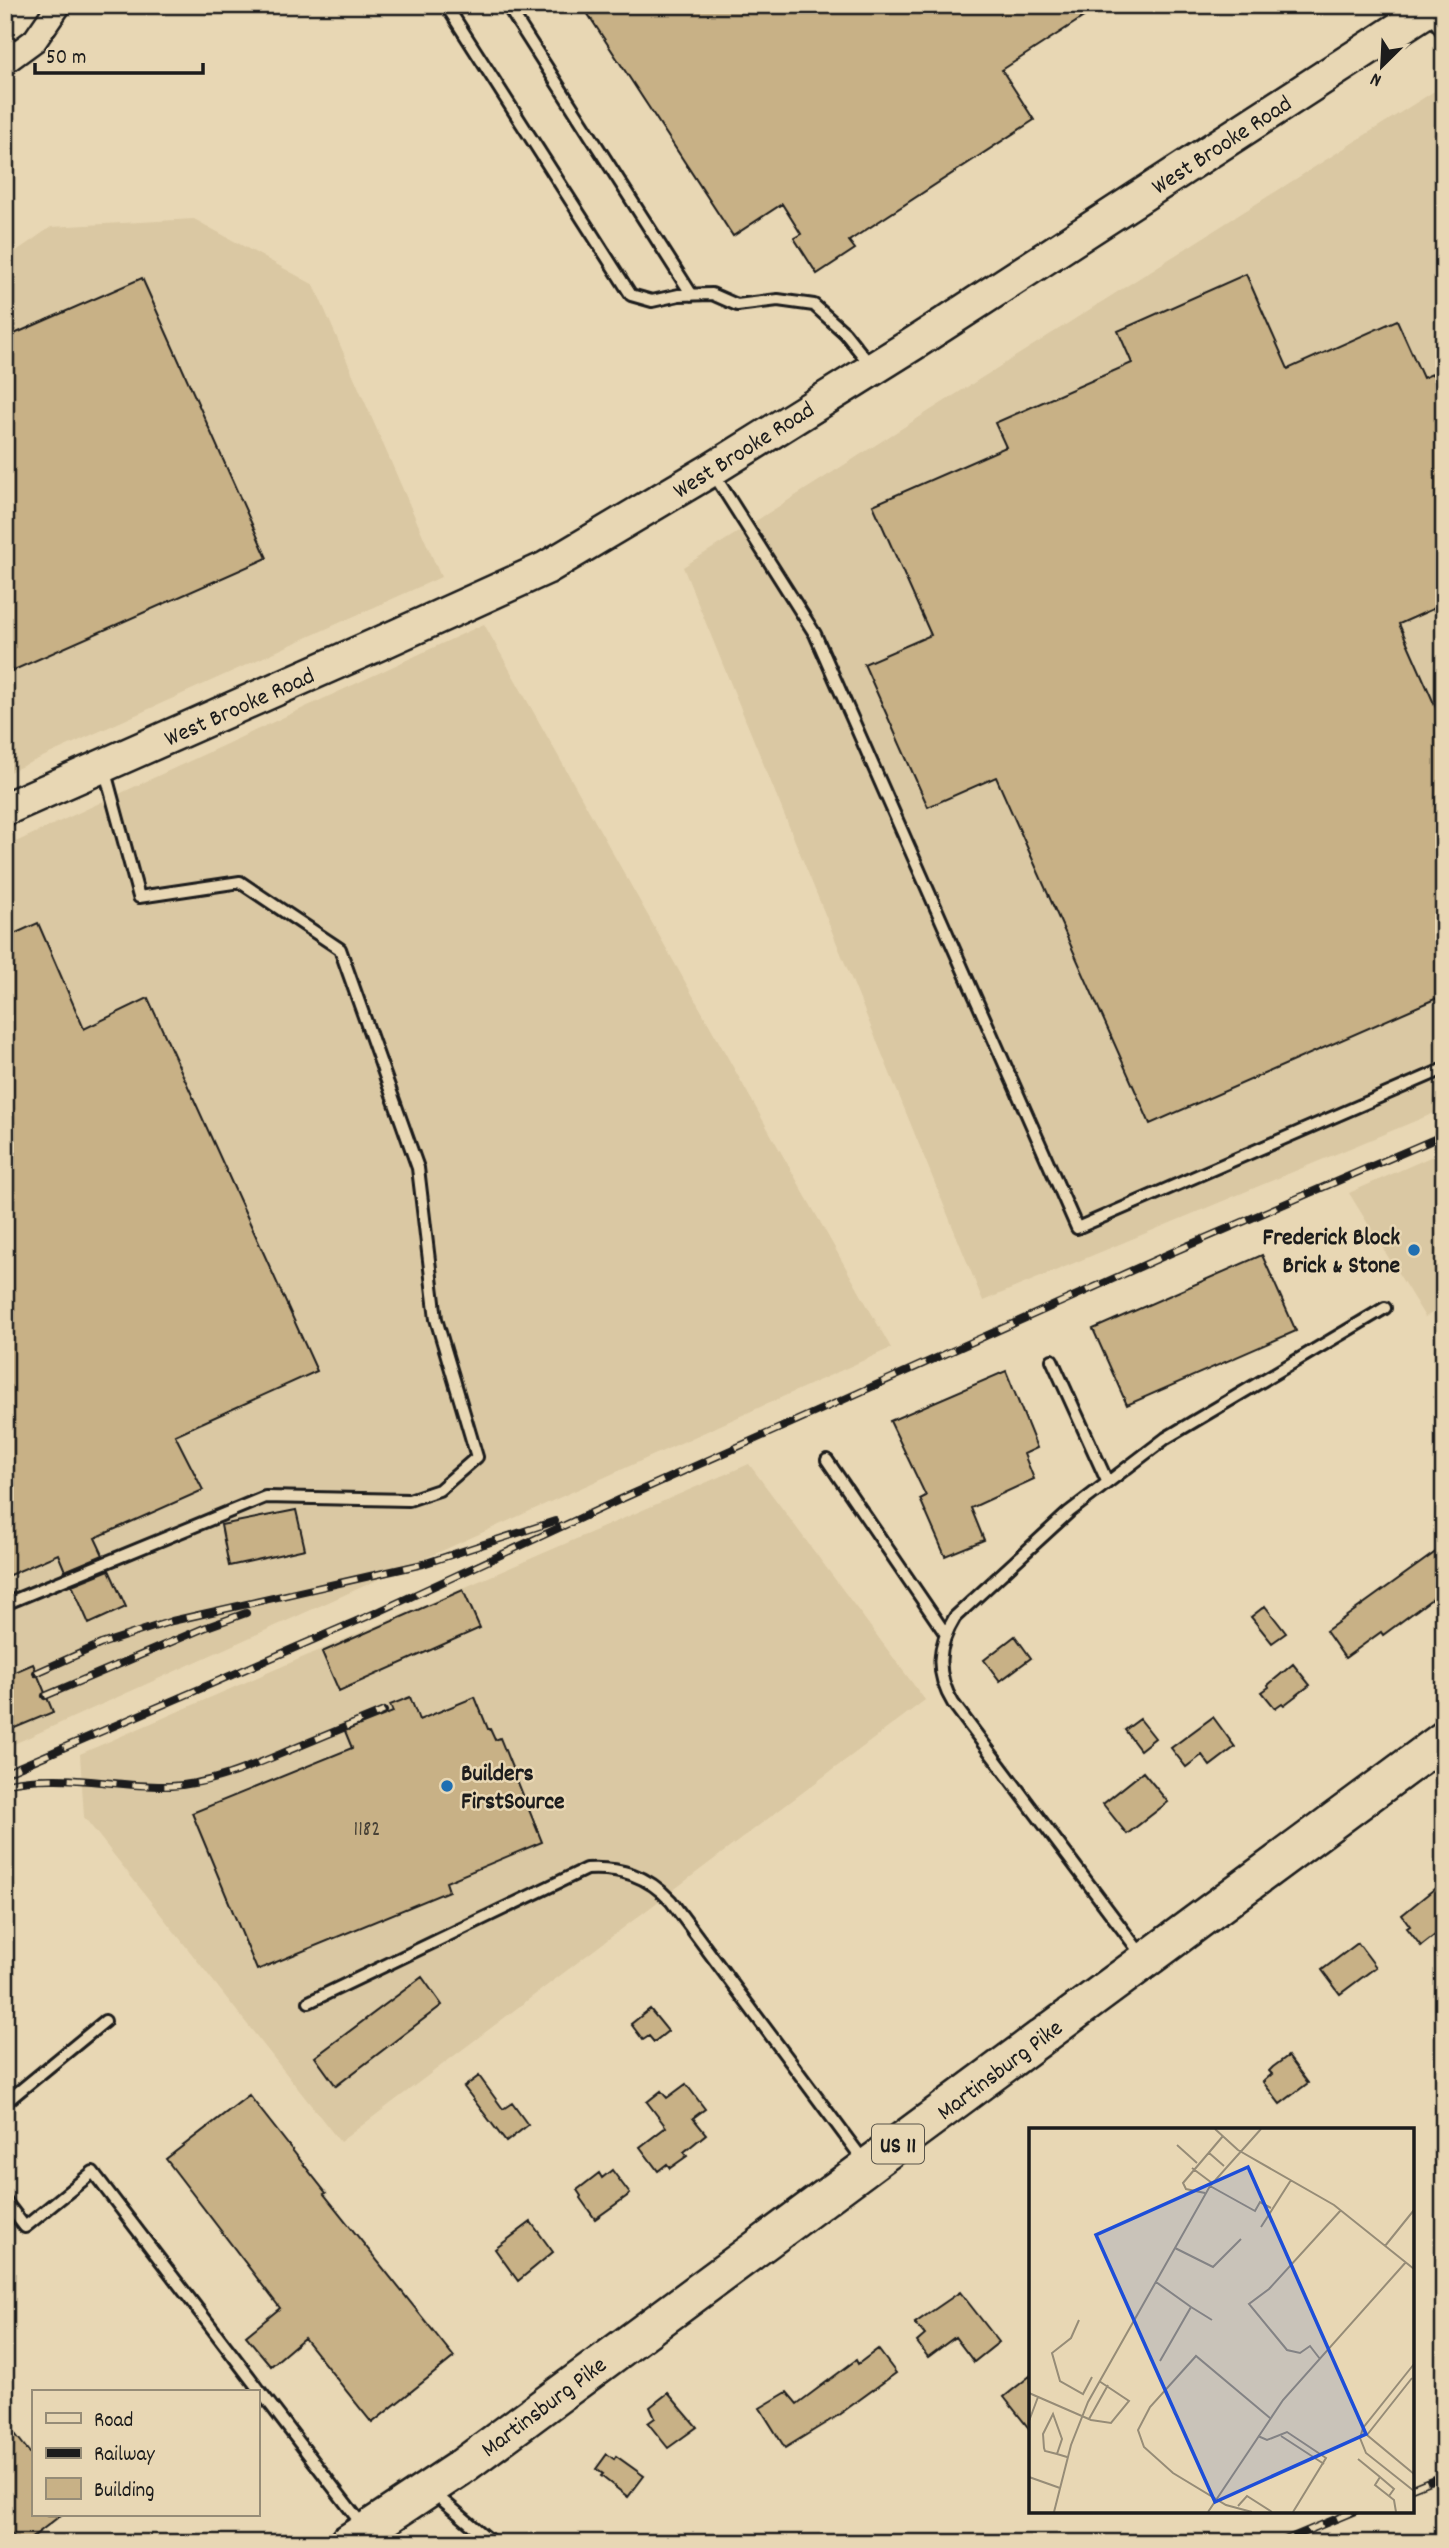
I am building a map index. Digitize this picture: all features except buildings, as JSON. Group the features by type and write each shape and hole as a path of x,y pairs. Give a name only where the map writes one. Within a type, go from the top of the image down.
{"main road":[{"name":"Martinsburg Pike","path":"357,2537 429,2488 868,2166 1444,1739"}],"street":[{"path":"5,62 34,40 59,5"},
{"name":"West Brooke Road","path":"5,809 546,568 711,470 1432,14"}],"lane":[{"path":"446,5 631,295 652,301 712,294 737,305 778,300 814,305 845,333 874,368"},
{"path":"507,5 692,295"},
{"path":"711,470 815,634 1077,1228 1444,1069"},
{"path":"5,1604 265,1497 409,1500 439,1490 477,1457 436,1319 418,1168 340,949 240,883 139,897 103,766"},
{"path":"1145,1960 945,1690 940,1671 940,1652 945,1633 956,1616 1069,1512 1107,1481 1166,1438 1385,1308"},
{"path":"1052,1360 1107,1481"},
{"path":"827,1460 945,1633"},
{"path":"309,2002 586,1870 608,1868 629,1872 648,1881 671,1901 868,2166"},
{"path":"5,2103 105,2021"},
{"path":"5,2201 24,2227 93,2172 282,2417 357,2537"},
{"path":"429,2488 494,2543"}],"shaded area":[{"path":"1444,85 1444,1109 983,1301 683,567"},
{"path":"194,219 314,285 441,577 5,774 5,259 51,227"},
{"path":"484,624 891,1348 5,1748 5,847"},
{"name":"Frederick Block Brick & Stone","path":"1444,1151 1444,1307 1425,1317 1349,1193"},
{"name":"Builders FirstSource","path":"749,1464 925,1700 340,2142 84,1817 80,1754"}],"railway":[{"path":"5,1773 380,1611 619,1500 1173,1252 1444,1135"},
{"path":"36,1673 101,1644 172,1621 423,1564 555,1521"},
{"path":"45,1696 204,1628 246,1613"},
{"path":"5,1784 47,1779 150,1786 202,1782 246,1768 384,1711"},
{"path":"1414,2487 1444,2475"},
{"path":"1278,2543 1350,2513"}],"place":[{"name":"Frederick Block Brick & Stone","path":"1414,1250"},
{"name":"Builders FirstSource","path":"447,1786"}]}
